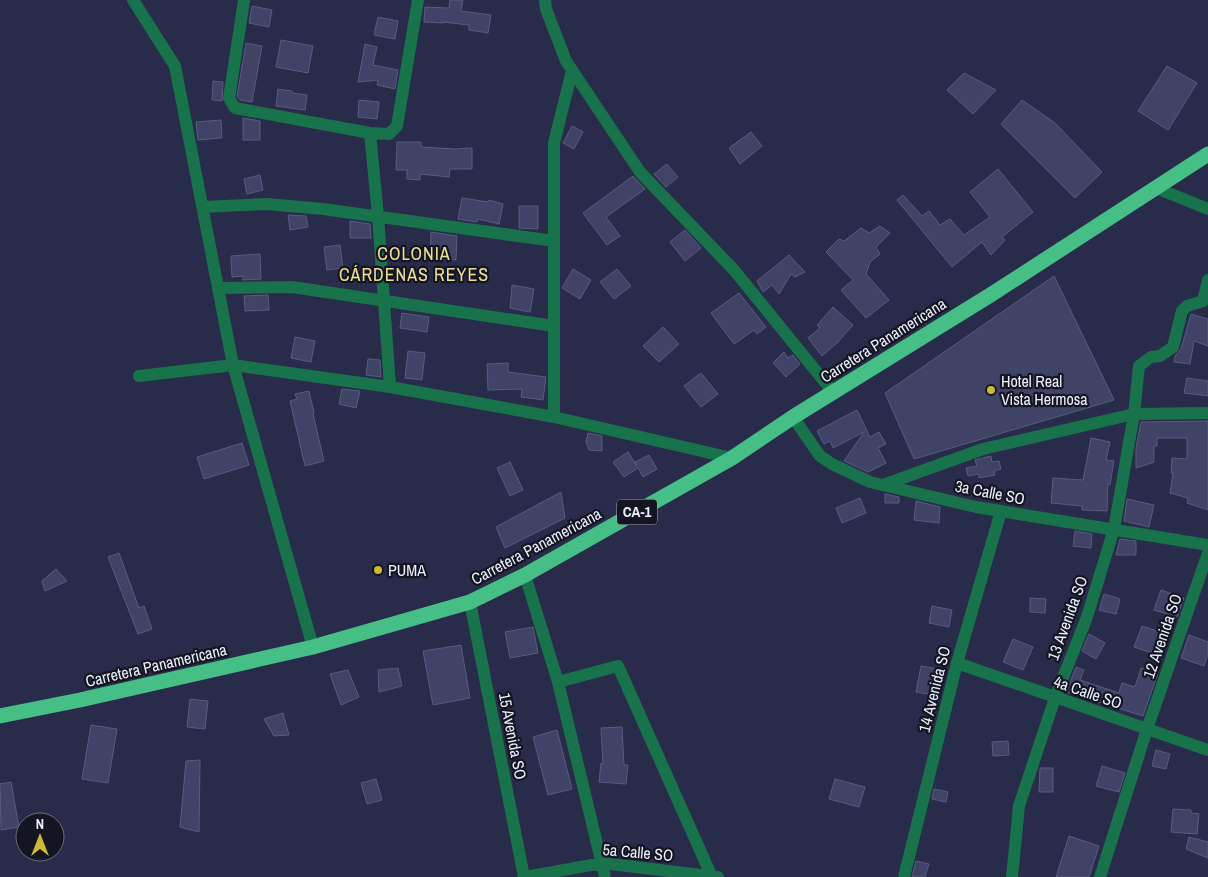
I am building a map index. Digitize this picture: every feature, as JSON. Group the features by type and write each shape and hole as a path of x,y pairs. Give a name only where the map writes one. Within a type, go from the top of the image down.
{"highway":[{"name":"Carretera Panamericana","path":"0,716 80,700 313,647 470,602 525,575 732,458 793,417 992,294 1208,154"}],"street":[{"path":"133,0 175,66 233,365 313,647"},
{"path":"244,1 229,98 235,108 389,134 398,126 418,0"},
{"path":"545,0 546,9 566,61 640,172 734,270 833,392"},
{"path":"554,417 554,143 572,71"},
{"path":"370,132 385,300 390,387"},
{"path":"1156,188 1208,209"},
{"path":"202,207 267,204 378,216 554,241"},
{"path":"1205,306 1208,280"},
{"path":"218,288 292,287 554,326"},
{"name":"13 Avenida SO","path":"1012,877 1019,806 1055,698 1087,617 1114,529 1134,414 1139,366 1151,357 1160,356 1173,347 1182,311 1190,304 1198,303 1205,306"},
{"path":"139,376 233,365 390,387 554,417 732,458"},
{"path":"884,485 983,449 1134,414 1208,413"},
{"name":"3a Calle SO","path":"793,417 820,456 832,464 870,482 976,507 1208,545"},
{"name":"14 Avenida SO","path":"904,877 957,663 1001,511"},
{"name":"12 Avenida SO","path":"1100,877 1147,729 1208,553"},
{"path":"525,575 558,682 605,877"},
{"name":"15 Avenida SO","path":"470,602 525,877"},
{"name":"4a Calle SO","path":"957,663 1208,750"},
{"path":"558,682 618,666 714,877"},
{"name":"5a Calle SO","path":"525,877 602,863 714,877"}],"building":[{"path":"450,0 463,0 461,11 491,15 488,33 469,30 469,25 424,22 425,7 449,8"},
{"path":"252,6 272,10 269,27 249,23"},
{"path":"378,17 398,21 395,39 374,35"},
{"path":"281,40 313,46 308,73 276,67"},
{"path":"246,43 262,46 252,102 240,100 237,96"},
{"path":"365,44 377,47 373,65 398,70 395,89 377,85 378,80 358,82"},
{"path":"1167,66 1197,83 1168,130 1138,111"},
{"path":"964,73 996,90 973,114 947,90"},
{"path":"213,81 223,82 222,101 212,100"},
{"path":"278,89 307,95 305,110 276,106"},
{"path":"359,100 379,102 377,119 358,117"},
{"path":"1022,100 1055,123 1102,172 1075,198 1001,124"},
{"path":"243,118 260,121 260,140 243,140"},
{"path":"221,120 222,138 198,140 196,122"},
{"path":"572,126 583,132 574,149 563,143"},
{"path":"751,132 762,146 740,164 729,148"},
{"path":"397,142 421,142 421,147 472,148 472,169 450,169 449,177 420,174 420,180 407,179 407,170 396,170"},
{"path":"667,164 678,177 666,187 654,174"},
{"path":"998,169 1033,212 1002,237 1005,240 991,255 982,242 952,267 897,200 903,195 922,216 929,211 940,225 950,219 964,235 990,217 970,192"},
{"path":"260,175 263,190 247,194 244,179"},
{"path":"633,176 645,189 606,217 620,236 607,245 583,213"},
{"path":"462,198 488,202 489,200 503,204 499,224 478,219 477,222 458,219"},
{"path":"519,206 538,206 538,229 519,228"},
{"path":"288,215 306,216 308,227 290,230"},
{"path":"350,221 370,224 371,238 350,238"},
{"path":"880,226 890,233 876,247 880,254 870,262 866,274 889,300 866,318 841,290 853,280 826,252 839,239 844,241 861,228 869,233"},
{"path":"685,230 701,248 685,261 670,242"},
{"path":"431,232 457,236 456,260 430,259"},
{"path":"340,245 343,268 327,270 324,247"},
{"path":"260,254 261,279 243,280 243,276 232,277 231,256"},
{"path":"789,255 805,272 795,277 791,274 779,294 772,285 763,292 757,281"},
{"path":"573,269 591,280 580,299 562,288"},
{"path":"617,269 631,286 614,299 600,282"},
{"path":"1054,276 1114,400 914,459 885,393"},
{"path":"512,285 534,289 530,312 510,308"},
{"path":"739,293 766,327 757,334 754,330 734,344 711,313"},
{"path":"268,295 269,310 245,311 244,296"},
{"path":"833,307 853,325 822,356 808,338 820,328 817,325"},
{"path":"402,313 429,317 427,332 400,328"},
{"path":"1191,314 1208,319 1208,346 1194,341 1190,364 1174,362 1175,356 1181,349"},
{"path":"663,327 679,344 659,362 643,346"},
{"path":"295,337 315,341 311,362 291,358"},
{"path":"408,351 425,353 422,380 405,378"},
{"path":"784,352 788,358 793,355 800,364 786,377 773,363"},
{"path":"368,359 380,360 381,377 366,375"},
{"path":"508,363 508,372 546,377 543,400 521,397 522,389 488,390 487,364"},
{"path":"701,373 718,394 701,407 684,386"},
{"path":"1187,378 1208,381 1208,396 1184,393"},
{"path":"342,389 360,391 356,408 339,404"},
{"path":"309,391 324,461 305,466 290,401 297,399 295,394"},
{"path":"857,410 870,437 879,432 886,444 878,448 886,463 868,472 844,461 864,432 833,448 830,441 824,444 817,431"},
{"path":"1208,421 1208,510 1187,503 1188,498 1170,493 1173,473 1171,473 1172,458 1187,459 1187,438 1157,438 1157,446 1154,446 1154,462 1136,468 1136,448 1141,422"},
{"path":"588,433 602,436 602,451 589,450 586,442"},
{"path":"1091,438 1110,442 1106,460 1114,461 1110,485 1108,484 1107,511 1082,510 1082,506 1051,503 1053,478 1083,480"},
{"path":"242,443 249,465 204,479 197,457"},
{"path":"628,452 637,466 635,462 649,455 657,469 643,477 638,468 624,477 613,462"},
{"path":"991,456 992,462 999,461 1001,469 994,471 995,475 979,478 979,474 968,476 966,468 977,466 975,460"},
{"path":"510,462 523,490 510,496 497,468"},
{"path":"561,492 565,518 505,548 496,527"},
{"path":"885,494 899,497 899,503 885,503"},
{"path":"860,498 866,513 842,523 836,508"},
{"path":"1127,499 1154,505 1149,527 1124,521"},
{"path":"916,501 940,507 939,523 914,520"},
{"path":"1075,531 1092,534 1091,548 1073,546"},
{"path":"1120,539 1136,541 1136,555 1116,555"},
{"path":"119,553 139,608 144,606 152,629 138,634 108,557"},
{"path":"56,569 67,581 45,591 42,581"},
{"path":"1161,590 1184,598 1177,617 1154,610"},
{"path":"1104,594 1120,599 1116,614 1099,610"},
{"path":"1030,598 1046,599 1045,613 1030,612"},
{"path":"932,606 952,610 949,627 929,623"},
{"path":"1142,626 1169,635 1161,656 1134,647"},
{"path":"533,627 538,653 510,658 505,632"},
{"path":"1089,634 1105,643 1096,659 1082,651"},
{"path":"1189,635 1208,642 1208,654 1204,666 1181,658"},
{"path":"1013,639 1033,647 1023,670 1003,662"},
{"path":"461,645 470,698 433,705 423,651"},
{"path":"921,666 938,669 933,695 916,692"},
{"path":"1076,667 1084,670 1080,680 1119,693 1122,683 1135,687 1141,668 1158,673 1143,716 1066,692"},
{"path":"398,668 402,686 379,692 378,670"},
{"path":"348,670 359,697 341,705 330,674"},
{"path":"190,699 208,701 205,729 187,727"},
{"path":"283,713 289,735 274,736 264,719"},
{"path":"91,725 117,729 108,783 82,779"},
{"path":"622,727 624,765 628,765 626,784 599,782 601,763 603,764 601,728"},
{"path":"557,730 572,789 548,795 533,737"},
{"path":"1008,741 1009,755 993,756 992,742"},
{"path":"1156,750 1170,754 1166,769 1152,766"},
{"path":"200,760 199,832 180,827 186,761"},
{"path":"1102,766 1125,773 1119,792 1096,786"},
{"path":"1040,768 1053,768 1053,792 1039,792"},
{"path":"376,779 382,800 367,804 361,783"},
{"path":"835,779 865,787 859,807 829,799"},
{"path":"11,782 16,812 15,828 1,830 0,784"},
{"path":"934,789 948,792 946,802 932,799"},
{"path":"1173,809 1191,810 1191,813 1199,814 1197,834 1171,832"},
{"path":"1069,836 1099,846 1089,877 1056,877"},
{"path":"1189,837 1208,842 1208,858 1186,849"},
{"path":"916,861 929,864 925,877 912,877"}],"place":[{"name":"Hotel Real Vista Hermosa","path":"991,390"},
{"name":"PUMA","path":"378,570"}],"district":[{"name":"COLONIA CÁRDENAS REYES","path":"414,264"}]}
